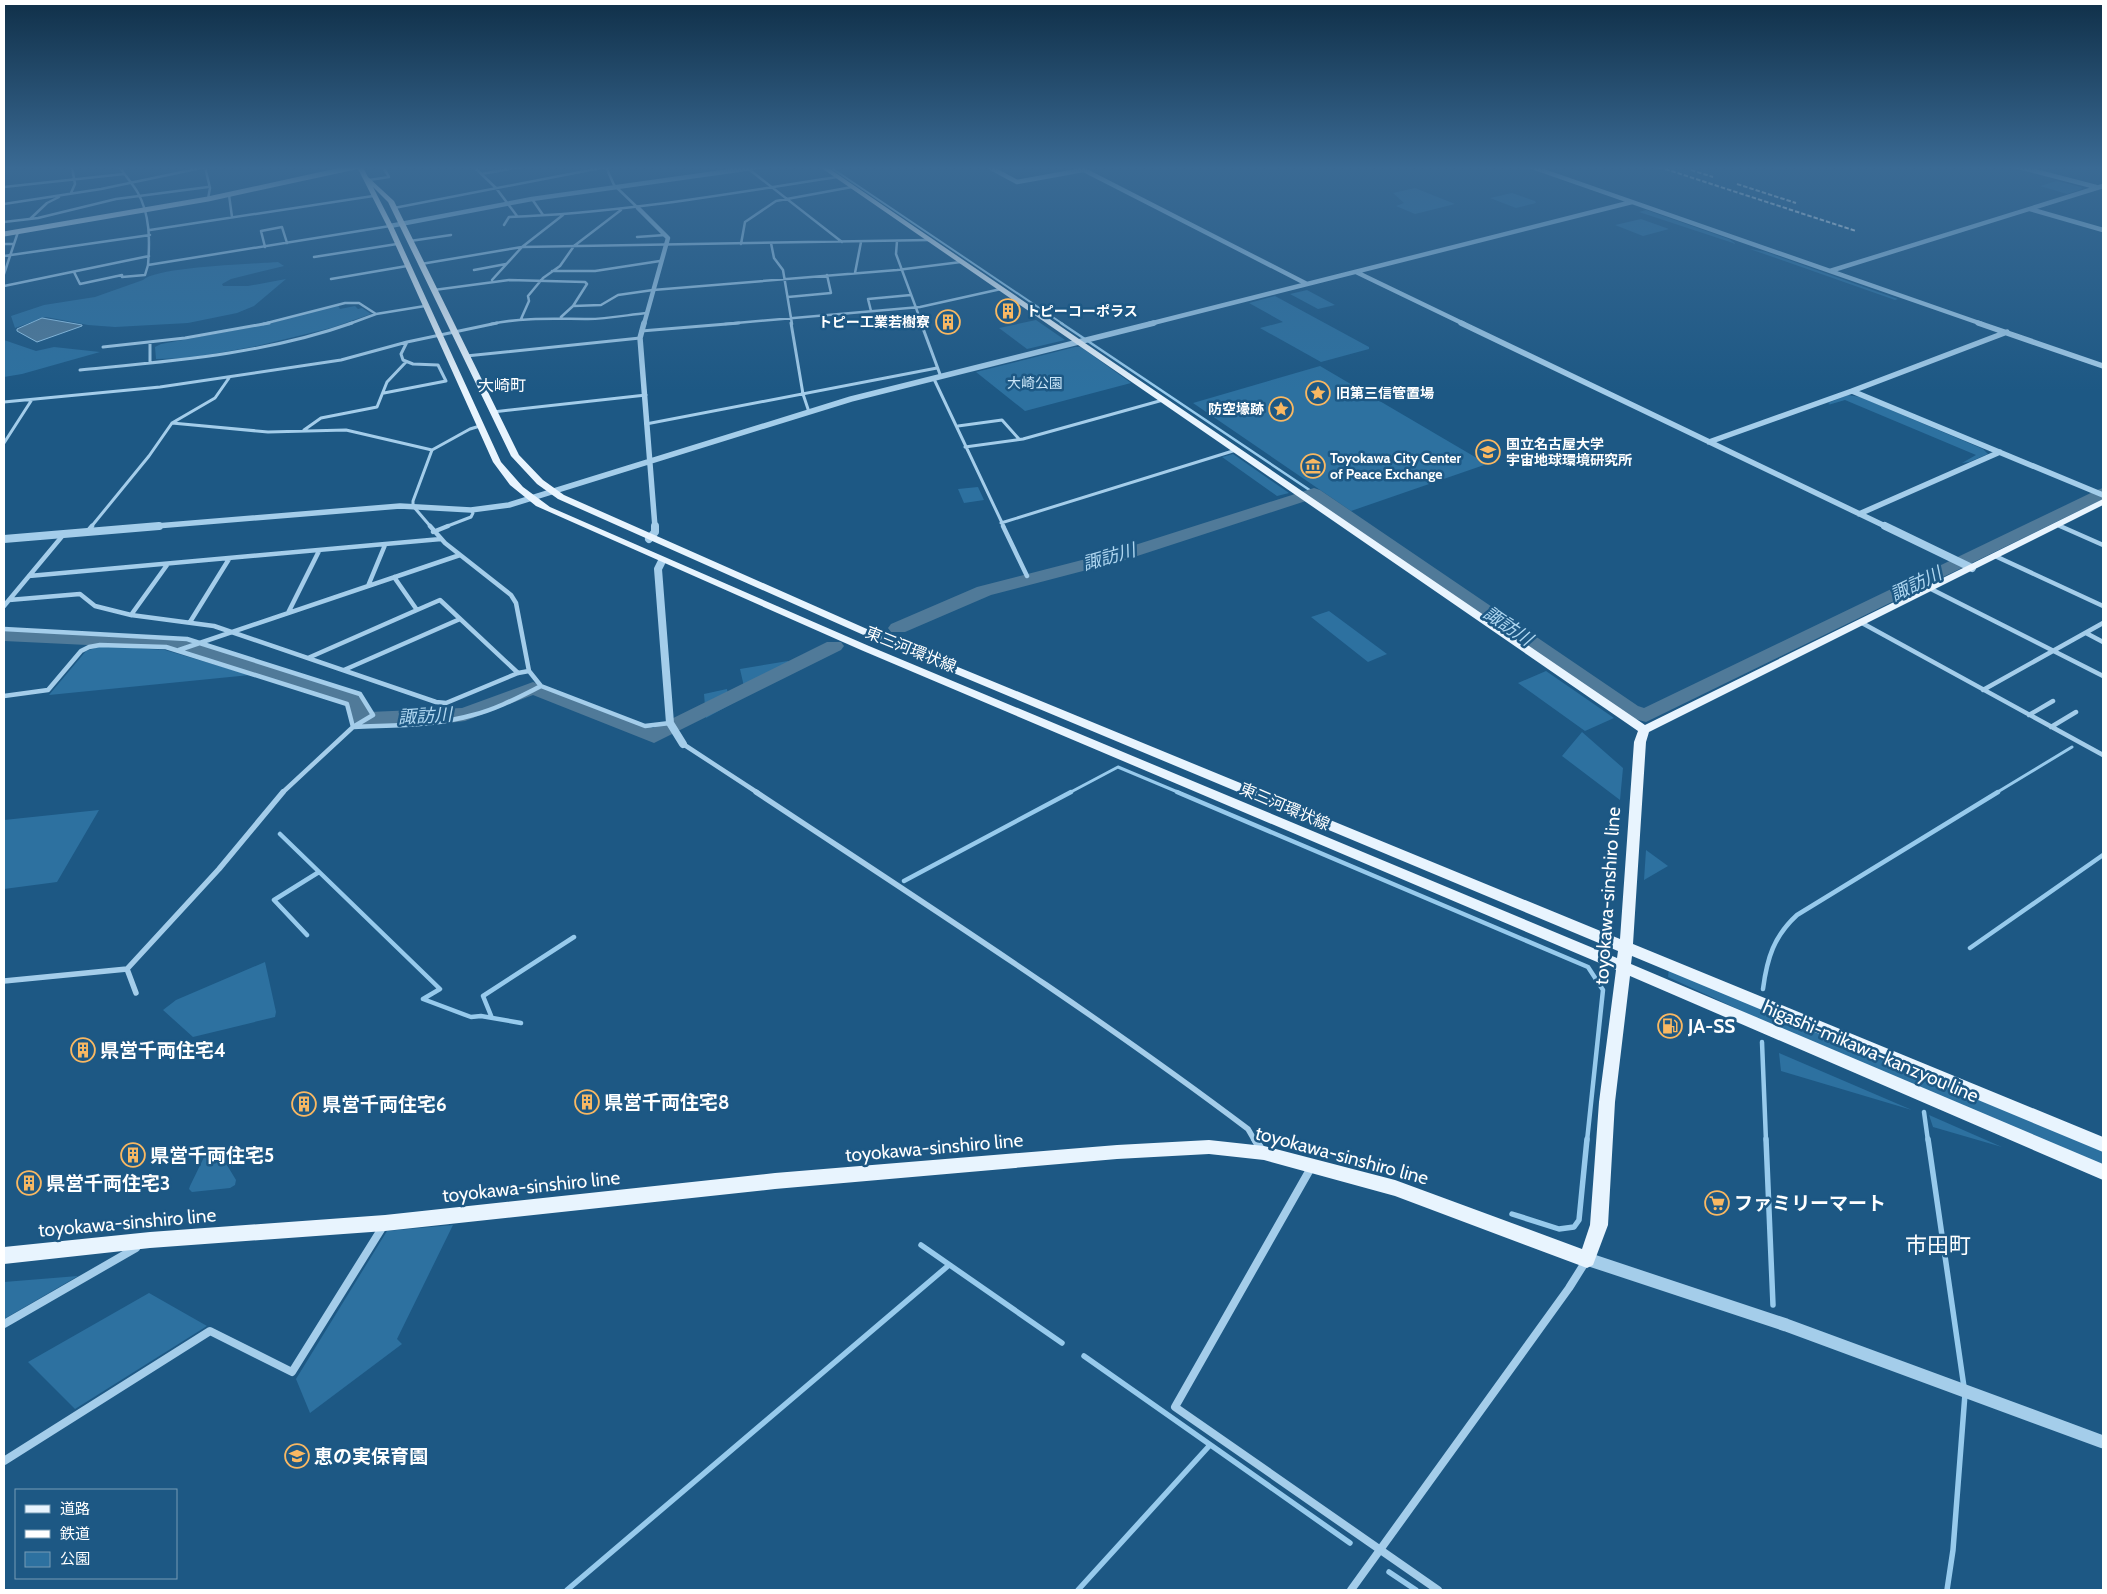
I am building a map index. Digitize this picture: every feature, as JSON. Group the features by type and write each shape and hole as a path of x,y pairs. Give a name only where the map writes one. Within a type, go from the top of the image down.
{"main road":[{"path":"931,241 1644,730 2103,502"},
{"name":"東三河環状線","path":"410,242 515,456 530,474 552,493 589,512 881,639 1626,947"},
{"name":"東三河環状線","path":"397,244 480,426 505,475 531,499 567,520 662,561 1548,934 1624,968"},
{"name":"toyokawa-sinshiro line","path":"4,1256 150,1240 384,1223 775,1181 1208,1146 1264,1153 1395,1188 1587,1259 1599,1225 1607,1102 1624,968 1640,742 1644,730"},
{"name":"higashi-mikawa-kanzyou line","path":"1626,947 2103,1145"},
{"name":"higashi-mikawa-kanzyou line","path":"1624,968 2103,1172"}],"street":[{"path":"4,256 105,241"},
{"path":"74,272 80,284 122,275 122,278 145,275 148,265 149,241"},
{"path":"264,241 265,247"},
{"path":"148,265 297,241"},
{"path":"492,280 529,241"},
{"path":"521,319 529,301 528,296 543,278 560,266 574,246 580,241"},
{"path":"649,538 655,532 640,334 667,241"},
{"path":"421,264 522,247 883,241"},
{"path":"897,241 896,254 937,368 937,378 965,446 1027,576"},
{"path":"1223,241 1307,284"},
{"path":"4,539 413,506 471,510 493,508 552,493 809,412 1077,341 1477,241"},
{"path":"1745,241 2103,366"},
{"path":"1830,271 1926,241"},
{"path":"855,273 861,242"},
{"path":"4,244 14,244 4,274"},
{"path":"314,257 397,244"},
{"path":"771,244 772,252 784,270 803,394 809,412"},
{"path":"4,286 148,256"},
{"path":"552,271 595,271 660,261"},
{"path":"573,306 601,305 618,295 653,290 902,269 961,262"},
{"path":"474,270 506,264"},
{"path":"331,279 407,266"},
{"path":"1356,272 1969,567"},
{"path":"788,297 831,293 827,275"},
{"path":"434,290 492,280 543,278 585,282 587,284 573,306 561,317"},
{"path":"466,356 640,334 915,307 1001,289"},
{"path":"871,311 868,299 911,295"},
{"path":"103,347 150,344 267,323 332,305 360,302 376,314"},
{"path":"80,370 150,363 251,349 329,331 376,314 425,306"},
{"path":"4,402 31,401 229,378 341,360 438,334 521,319 561,317 590,319 646,313"},
{"path":"1709,442 2007,332"},
{"path":"406,362 401,354 407,342"},
{"path":"150,344 150,363"},
{"path":"384,393 446,382 438,365 406,362"},
{"path":"304,430 321,417 377,407 387,382 406,362"},
{"path":"646,424 937,368"},
{"path":"87,532 149,456 172,423 215,398 229,378"},
{"path":"1852,390 2103,495"},
{"path":"493,412 646,394"},
{"path":"965,446 1019,439 1163,400"},
{"path":"4,443 31,401"},
{"path":"958,426 1002,420 1019,439"},
{"path":"172,423 268,432 329,429 362,432 386,441 432,450 470,429 480,426"},
{"path":"432,450 413,501 413,506 433,532 511,595 516,603 529,671 541,686 645,726 670,723"},
{"path":"1001,523 1236,450"},
{"path":"1859,514 2000,452"},
{"path":"433,532 471,517 473,514 471,510"},
{"path":"2058,525 2103,545"},
{"path":"4,606 64,534"},
{"path":"29,576 441,539"},
{"path":"368,586 385,545"},
{"path":"288,613 319,551"},
{"path":"178,650 460,555"},
{"path":"1995,556 2103,606"},
{"path":"190,622 229,559"},
{"path":"662,561 658,569 670,723 683,744 984,943 1174,1073 1248,1129 1264,1153"},
{"path":"131,615 167,565"},
{"path":"394,577 417,610"},
{"path":"1931,589 2103,676"},
{"path":"9,600 80,594 94,606 131,615 214,626 436,702 446,703 518,673 529,671"},
{"path":"308,658 440,600 518,673"},
{"path":"344,670 460,619"},
{"path":"1862,623 2103,755"},
{"path":"1983,690 2103,623"},
{"path":"4,629 188,638 199,644 360,694 373,715 352,727 286,790 219,869 127,969 4,982"},
{"path":"2086,633 2103,642"},
{"path":"4,696 48,690 81,651 89,647 100,645 166,647 343,701 347,704 352,727"},
{"path":"352,727 440,722 464,718 519,697 541,686"},
{"path":"2029,715 2053,701"},
{"path":"2050,727 2076,712"},
{"path":"127,969 136,993"},
{"path":"1312,1166 1175,1407 1438,1590"},
{"path":"4,1461 210,1331 292,1372 384,1223"},
{"path":"4,1324 150,1240"},
{"path":"1351,1590 1564,1296 1587,1259 1786,1325 2103,1442"}],"green space":[{"path":"1750,249 1766,252 1898,299 1895,300"},
{"path":"278,262 284,266 231,279 222,284 223,286 248,286 286,279 254,306 237,313 188,323 115,327 88,325 46,317 15,328 11,316 44,305 95,297 166,272"},
{"path":"1307,290 1335,305 1318,309 1290,294"},
{"path":"1275,296 1369,347 1369,349 1321,362 1260,328 1283,322 1249,303"},
{"path":"338,305 340,309 355,306 371,314 331,328 257,346 190,358 156,359 155,347 161,344 264,325"},
{"path":"1036,320 1065,340 1027,349 999,328"},
{"path":"4,340 36,351 54,347 100,352 22,374 4,377"},
{"name":"大崎公園","path":"1081,347 1131,383 1025,411 976,372"},
{"path":"1320,366 1487,464 1351,511 1193,403"},
{"path":"1848,395 1860,397 1983,449 1988,454 1962,463 1976,455 1845,400 1828,405 1830,404 1828,403"},
{"path":"1233,454 1289,493 1277,496 1222,457"},
{"path":"978,487 984,500 964,503 958,489"},
{"path":"1329,611 1387,654 1368,662 1311,617"},
{"path":"101,646 165,650 250,675 49,695 86,651"},
{"path":"788,661 793,670 706,718 704,694 727,689 728,695 745,691 740,669"},
{"path":"1546,671 1614,718 1585,731 1518,683"},
{"path":"1582,732 1623,768 1620,800 1562,756"},
{"path":"99,810 57,882 4,889 4,820"},
{"path":"1646,850 1668,866 1644,880"},
{"path":"265,962 276,1012 275,1017 193,1037 163,1010 176,1000"},
{"path":"1669,968 2103,1150 2103,1167 1844,1058 1668,977"},
{"path":"1779,1053 1912,1110 1781,1071"},
{"path":"1929,1115 2002,1147 1933,1127"},
{"path":"211,1147 216,1147 236,1180 235,1185 230,1188 192,1192 189,1189 190,1186 207,1151"},
{"path":"453,1225 397,1339 402,1344 310,1413 296,1379 387,1231"},
{"path":"78,1276 4,1319 4,1282"},
{"path":"149,1293 207,1326 75,1409 28,1362"}],"shaded area":[{"path":"42,318 82,326 37,342 17,331 17,329"}],"waterway":[{"path":"940,241 1063,324"},
{"path":"1061,323 1314,493"},
{"name":"諏訪川","path":"898,628 984,591 1119,556 1314,493 1631,711 1646,715 2103,493"},
{"name":"諏訪川","path":"4,635 173,643 351,697 362,719 440,717 465,714 533,688 654,736 834,646"},
{"path":"1996,793 2072,747"},
{"path":"1069,793 1118,767 1180,793"},
{"path":"904,881 1071,792"},
{"path":"1177,792 1588,967 1603,990 1587,1141"},
{"path":"1763,989 1769,958 1777,939 1797,915 1998,792"},
{"path":"280,834 440,989 423,999 471,1017 492,1018"},
{"path":"1970,948 2103,855"},
{"path":"307,935 274,900 319,872"},
{"path":"492,1018 483,996 574,937"},
{"path":"492,1018 521,1023"},
{"path":"1762,1042 1766,1141"},
{"path":"1924,1112 1928,1141"},
{"path":"1512,1214 1559,1229 1574,1227 1579,1220 1587,1139"},
{"path":"1766,1139 1773,1305"},
{"path":"1928,1139 1964,1387"},
{"path":"921,1245 1062,1343"},
{"path":"567,1590 949,1265"},
{"path":"1084,1356 1350,1543"},
{"path":"1947,1590 1953,1550 1965,1394"},
{"path":"1078,1590 1210,1445"},
{"path":"1389,1572 1416,1590"}],"place":[{"name":"トピーコーポラス","path":"1008,311"},
{"name":"トピー工業若樹寮","path":"948,322"},
{"name":"旧第三信管置場","path":"1318,393"},
{"name":"防空壕跡","path":"1281,409"},
{"name":"国立名古屋大学 宇宙地球環境研究所","path":"1488,452"},
{"name":"Toyokawa City Center of Peace Exchange","path":"1313,466"},
{"name":"JA-SS","path":"1670,1026"},
{"name":"県営千両住宅4","path":"83,1050"},
{"name":"県営千両住宅8","path":"587,1102"},
{"name":"県営千両住宅6","path":"304,1104"},
{"name":"県営千両住宅5","path":"133,1155"},
{"name":"県営千両住宅3","path":"29,1183"},
{"name":"ファミリーマート","path":"1717,1203"},
{"name":"恵の実保育園","path":"297,1456"}],"district":[{"name":"大崎町","path":"502,385"},
{"name":"市田町","path":"1938,1245"}]}
